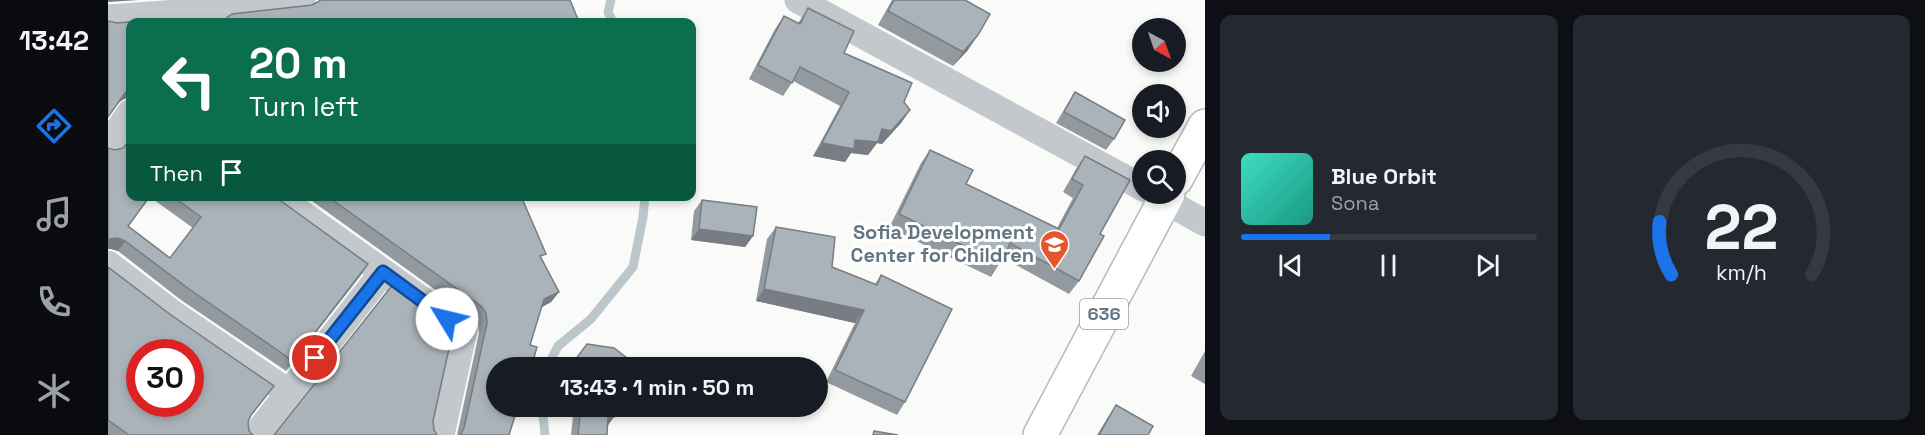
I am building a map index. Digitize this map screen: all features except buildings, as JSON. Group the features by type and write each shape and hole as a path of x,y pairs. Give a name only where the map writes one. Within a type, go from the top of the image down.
{"main road":[{"name":"636","path":"1186,154 1205,126"},
{"name":"636","path":"1040,435 1155,204"}],"street":[{"path":"108,18 201,17 302,0"},
{"path":"798,0 1132,176"},
{"path":"108,145 126,119"},
{"path":"284,201 464,330 441,435"},
{"path":"1179,204 1205,223"},
{"path":"108,264 172,313 288,393"},
{"path":"256,435 383,272"}],"waterway":[{"path":"611,0 608,12 611,18"},
{"path":"552,357 558,346 591,319 633,267 645,201"},
{"path":"543,417 545,435"}],"place":[{"name":"Sofia Development Center for Children","path":"1055,270"}],"route":[{"path":"315,358 383,272 447,319"}]}
